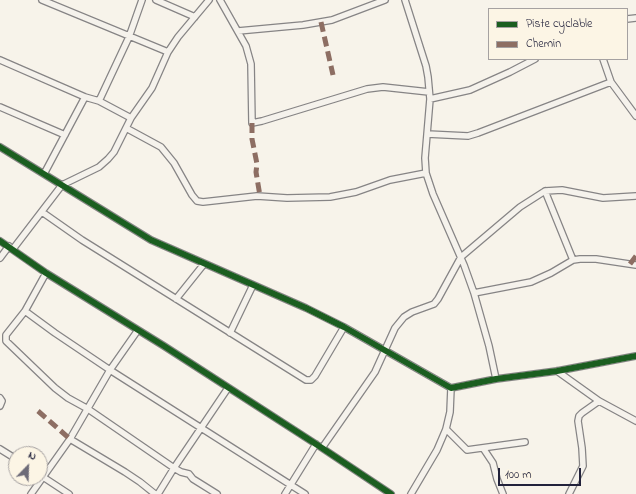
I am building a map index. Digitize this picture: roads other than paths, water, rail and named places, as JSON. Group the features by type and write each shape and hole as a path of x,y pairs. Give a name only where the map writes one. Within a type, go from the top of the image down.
{"street":[{"path":"42,0 168,52"},
{"path":"100,101 129,37 142,0"},
{"path":"156,0 195,17"},
{"path":"0,258 42,212 62,185 99,167 108,160 114,152 131,118 152,88 168,52 178,37 209,0"},
{"path":"220,0 246,46 251,64 252,123 367,89 384,87 429,92"},
{"path":"238,31 303,25 332,20 385,0"},
{"path":"405,0 426,66 430,99 426,173 433,194 461,257 474,293 489,346 496,380"},
{"path":"0,60 85,97 100,101 131,118"},
{"path":"430,99 470,90 533,60"},
{"path":"604,60 611,82 636,116"},
{"path":"427,134 468,136 611,82"},
{"path":"44,174 85,97"},
{"path":"0,107 65,135"},
{"path":"126,128 161,147 174,163 192,195 197,201 203,202 257,196 287,198 330,197 356,192 390,180 426,173"},
{"path":"0,147 144,236 204,264 306,308 386,350 451,388 636,356"},
{"path":"322,448 375,372 396,328 404,317 412,312 434,304 461,257 520,207 545,191 562,190 603,198 636,196"},
{"path":"545,191 573,260"},
{"path":"42,212 82,240 306,380 311,380 315,376 344,327"},
{"path":"0,241 11,247 46,273 316,444 391,494"},
{"path":"474,293 531,282 573,260 596,259 636,265"},
{"path":"176,299 204,264"},
{"path":"46,273 25,311 6,335 6,340 55,388 68,398 88,409 174,468 181,472 187,473 193,479 217,494"},
{"path":"230,332 253,285"},
{"path":"25,311 55,334 110,370 305,494"},
{"path":"48,467 70,439 110,370 138,330"},
{"path":"556,371 599,401 635,419"},
{"path":"158,494 228,388"},
{"path":"411,494 437,450 446,430 450,412 451,388"},
{"path":"0,398 2,401 0,406"},
{"path":"569,494 583,466 578,421 579,416 599,401"},
{"path":"446,430 465,450 469,451 525,442"},
{"path":"70,439 125,472 154,494"},
{"path":"285,494 316,444"},
{"path":"483,448 493,463 497,480 503,494"},
{"path":"48,480 69,494"}]}
